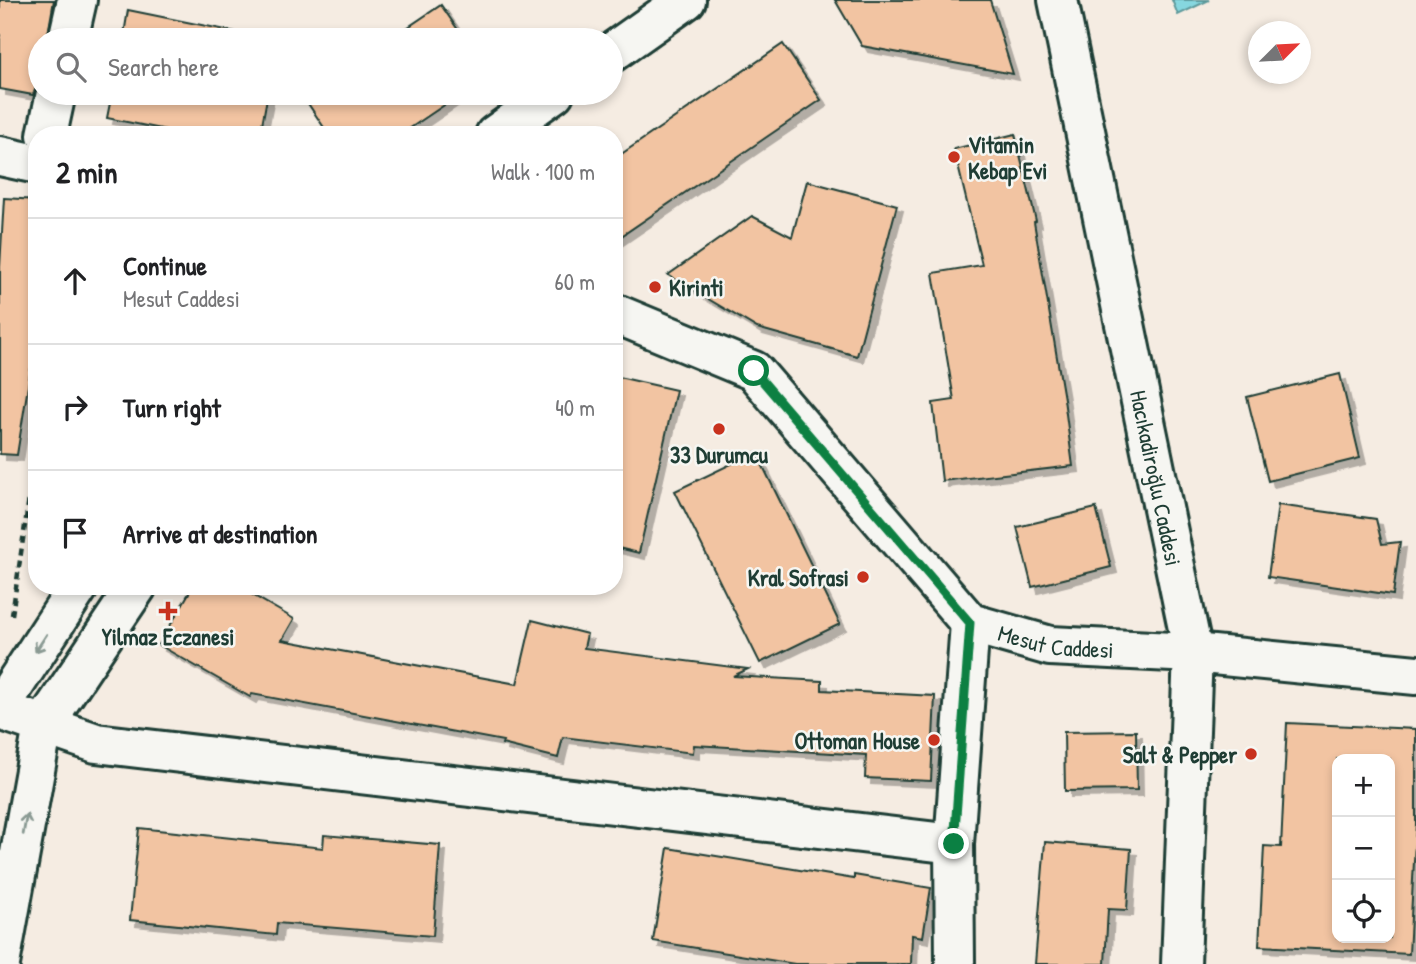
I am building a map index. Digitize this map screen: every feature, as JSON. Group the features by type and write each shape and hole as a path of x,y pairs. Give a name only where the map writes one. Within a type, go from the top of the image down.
{"street":[{"path":"71,28 77,0"},
{"path":"623,45 686,0"},
{"name":"Hacıkadiroğlu Caddesi","path":"1058,0 1193,653 1181,964"},
{"path":"49,126 54,105"},
{"path":"508,126 537,105"},
{"path":"0,156 28,162"},
{"name":"Mesut Caddesi","path":"623,317 754,371 970,623 1051,646 1193,653 1416,675"},
{"path":"73,595 0,709 96,743 954,844"},
{"path":"0,964 43,726 131,595"},
{"path":"955,964 954,844 970,623"}],"path":[{"path":"12,617 28,506"}],"water":[{"path":"1172,0 1209,0 1178,15"}],"building":[{"path":"0,0 54,0 49,28 28,28 28,94 0,89"},
{"path":"835,0 990,0 1013,74 862,46"},
{"path":"441,5 457,28 407,28"},
{"path":"128,10 216,28 125,28"},
{"path":"783,44 821,100 623,235 623,153"},
{"path":"110,105 266,105 262,126 147,126 107,118"},
{"path":"309,105 444,105 413,126 323,126"},
{"path":"1015,134 1036,221 1034,222 1073,466 942,481 933,403 954,400 933,273 982,265 954,149"},
{"path":"807,181 897,205 857,356 757,328 668,275 752,216 792,237"},
{"path":"4,198 28,199 28,386 17,455 0,454 0,267"},
{"path":"1340,374 1360,458 1268,481 1247,397"},
{"path":"623,378 676,390 639,553 623,549"},
{"path":"756,452 840,624 760,663 675,491"},
{"path":"1278,505 1376,519 1382,544 1400,542 1393,595 1268,577"},
{"path":"1096,508 1111,567 1032,587 1017,527"},
{"path":"188,595 253,595 294,619 282,640 517,684 532,620 587,634 584,648 748,669 733,676 822,681 822,690 935,696 931,781 865,778 866,755 694,745 693,753 563,737 558,758 502,744 503,741 252,694 250,697 159,645"},
{"path":"1287,723 1416,729 1416,824 1409,954 1259,946 1264,846 1281,847"},
{"path":"1136,731 1137,790 1065,791 1064,732"},
{"path":"139,828 323,848 324,835 440,845 433,936 277,923 276,935 130,920"},
{"path":"1045,842 1131,849 1127,910 1108,909 1105,964 1035,964"},
{"path":"668,848 854,879 854,875 931,888 923,937 912,935 911,964 795,964 653,941"}],"place":[{"name":"Vitamin Kebap Evi","path":"954,157"},
{"name":"Kirinti","path":"655,287"},
{"name":"33 Durumcu","path":"719,429"},
{"name":"Kral Sofrasi","path":"863,577"},
{"name":"Yilmaz Eczanesi","path":"168,611"},
{"name":"Ottoman House","path":"934,740"},
{"name":"Salt & Pepper","path":"1251,754"}],"route":[{"path":"754,371 970,623 954,844"}]}
